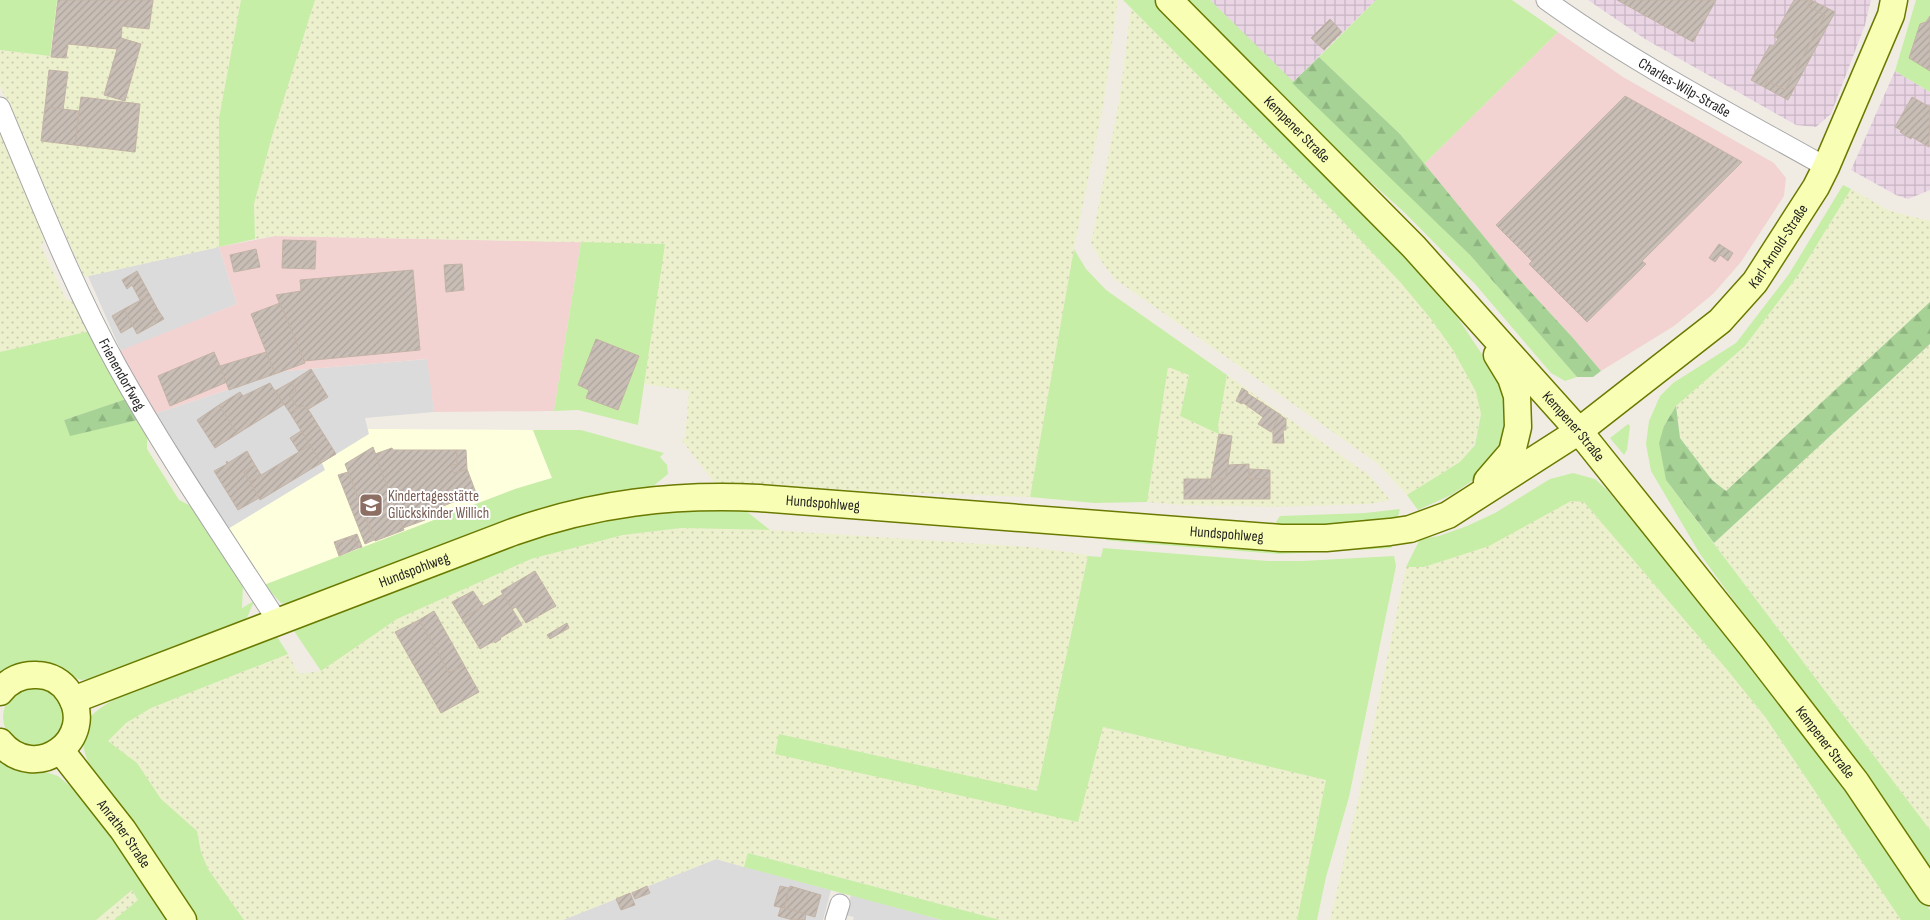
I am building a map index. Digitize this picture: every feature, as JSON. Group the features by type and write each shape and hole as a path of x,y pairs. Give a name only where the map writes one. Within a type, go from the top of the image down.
{"street":[{"name":"Kempener Straße","path":"1169,0 1414,247 1579,431 1752,647 1856,782 1930,892"},
{"name":"Charles-Wilp-Straße","path":"1546,0 1590,31 1646,66 1826,167"},
{"name":"Karl-Arnold-Straße","path":"1579,431 1720,321 1755,282 1826,167 1891,15 1894,0"},
{"name":"Frienendorfweg","path":"0,107 73,276 116,364 166,449 278,622"},
{"path":"1414,247 1491,346 1511,378 1517,396 1518,428 1512,452 1494,474 1448,514"},
{"name":"Hundspohlweg","path":"73,700 530,526 586,511 652,500 713,497 759,498 1281,538 1326,538 1410,529 1448,514 1579,431"},
{"path":"0,742 15,755 27,759 39,759 61,751 71,739 76,726 76,712 73,700 65,688 55,679 42,675 28,674 15,678 1,687"},
{"name":"Anrather Straße","path":"61,751 123,830 183,920"}],"shaded area":[{"path":"57,0 241,0 219,118 219,247 84,277 0,86 0,50 50,56"},
{"path":"315,0 1118,0 1104,101 1074,249 1030,497 717,486 680,438 685,439 689,391 644,384 664,244 275,236 255,239 254,204 272,136"},
{"path":"1210,0 1376,0 1292,83"},
{"path":"1588,0 1871,0 1865,25 1831,114 1816,127 1796,125 1645,39"},
{"path":"1131,8 1334,212 1401,283 1431,319 1453,350 1476,392 1481,414 1474,445 1460,462 1407,495 1377,463 1115,279 1101,261 1091,243 1119,102"},
{"path":"1558,32 1623,77 1774,163 1786,178 1784,196 1741,262 1713,294 1674,326 1601,371 1517,277 1424,164"},
{"path":"1895,71 1930,92 1930,190 1908,199 1896,195 1851,170"},
{"path":"0,130 46,237 41,246 66,300 77,302 90,331 0,352"},
{"path":"1851,189 1890,211 1930,221 1930,302 1726,491 1712,480 1680,438 1676,406 1745,346 1799,274"},
{"path":"275,236 581,242 554,411 434,412 427,359 285,371 154,414 117,352 237,304 219,247"},
{"path":"219,247 237,304 121,351 88,276"},
{"path":"1930,344 1930,830 1714,543"},
{"path":"428,359 434,412 365,418 369,434 322,463 326,470 228,529 154,414 285,371"},
{"path":"1168,366 1189,375 1180,416 1219,434 1218,426 1227,375 1370,476 1390,500 1369,504 1278,507 1183,505 1147,502"},
{"name":"Kindertagesstätte Glückskinder Willich","path":"368,429 533,430 552,478 515,489 264,585 228,529 325,470 322,463 369,434"},
{"path":"1571,501 1584,502 1766,718 1901,920 1330,920 1358,800 1406,567 1424,567"},
{"path":"681,528 770,530 1031,547 1088,555 1037,791 779,734 1078,821 1102,727 1326,780 1297,920 1000,920 749,853 744,867 716,859 563,920 244,920 208,869 201,852 197,831 161,799 137,763 108,741 126,723 151,708 288,654 299,674 321,671 397,619 531,559 623,535"},
{"path":"716,859 831,890 823,920 563,920"},
{"path":"132,890 138,900 114,920 96,920"},
{"path":"851,895 942,920 853,920 854,917 845,915"}],"green space":[{"path":"0,0 57,0 50,56 0,50"},
{"path":"241,0 315,0 272,136 254,204 255,239 219,247 219,118"},
{"path":"1123,0 1154,0 1326,171 1443,296 1504,387 1507,437 1484,473 1451,495 1418,510 1407,495 1460,462 1475,445 1481,414 1476,392 1453,350 1431,319 1401,283 1334,212"},
{"path":"1186,0 1210,0 1470,255 1577,377 1565,381 1551,373 1475,284 1405,213 1343,157"},
{"path":"1376,0 1512,0 1558,32 1424,164 1400,134 1319,57"},
{"path":"1916,0 1930,0 1930,92 1895,71"},
{"path":"1319,57 1400,134 1517,277 1601,371 1593,377 1577,377 1470,255 1292,83"},
{"path":"1843,185 1851,189 1799,274 1745,346 1676,406 1664,426 1666,480 1930,830 1930,871 1700,554 1651,471 1646,444 1649,421 1660,396 1673,383 1736,343 1789,274"},
{"path":"581,242 665,244 638,425 578,410 554,411"},
{"path":"1074,249 1086,269 1106,290 1227,375 1218,426 1219,434 1180,416 1189,375 1168,367 1147,502 1094,503 1030,497"},
{"path":"1930,302 1930,344 1714,543 1666,480 1659,443 1664,426 1676,406 1680,438 1712,480 1726,491"},
{"path":"90,331 126,399 64,420 70,435 138,420 147,432 147,449 179,500 195,508 243,584 242,608 254,601 247,618 231,630 110,675 82,680 74,678 0,684 0,352"},
{"path":"126,399 138,420 70,436 64,420"},
{"path":"1628,424 1630,426 1627,450 1624,455 1610,438"},
{"path":"533,430 581,430 664,453 660,457 667,465 668,474 652,487 591,497 529,514 294,605 281,603 264,585 515,489 552,478"},
{"path":"1573,473 1595,479 1608,491 1774,692 1913,885 1930,910 1930,920 1901,920 1766,718 1584,502 1571,501 1489,546 1424,567 1406,567 1420,539 1439,536 1467,526 1495,513 1550,479"},
{"path":"741,507 770,530 681,528 623,535 531,559 397,619 321,671 292,628 515,540 627,512"},
{"path":"1400,509 1398,517 1369,524 1279,527 1276,522 1280,516 1365,513"},
{"path":"1107,537 1388,545 1392,548 1279,554 1125,542 1106,540"},
{"path":"1103,548 1268,561 1394,556 1396,566 1349,797 1326,877 1317,920 1297,920 1326,780 1103,727 1078,822 775,754 779,734 1037,791 1088,556 1101,557"},
{"path":"276,635 288,654 151,708 126,723 108,741 137,763 161,799 197,831 201,852 208,869 244,920 194,920 89,764 84,748 83,736 85,725 96,712 120,697 148,684"},
{"path":"33,687 50,692 58,700 63,717 58,734 50,742 33,747 16,742 8,734 3,717 8,700 16,692"},
{"path":"0,763 40,770 58,776 77,792 102,821 172,920 114,920 138,900 132,890 96,920 0,920"},
{"path":"748,853 1000,920 942,920 744,867"}],"building":[{"path":"58,0 153,0 149,29 122,26 121,38 141,44 125,101 104,95 117,49 68,44 66,58 51,57"},
{"path":"1617,0 1716,0 1693,42"},
{"path":"1794,0 1811,0 1808,6 1825,15 1785,90 1767,81 1764,87 1751,80 1770,45 1773,47 1778,39 1774,36"},
{"path":"1811,0 1835,12 1788,100 1764,87 1767,81 1785,90 1825,15 1808,6"},
{"path":"1930,16 1930,71 1909,58 1920,24 1926,22"},
{"path":"1330,19 1342,32 1324,50 1311,38"},
{"path":"49,70 68,72 63,110 45,107"},
{"path":"1625,96 1742,162 1642,261 1646,264 1587,322 1529,264 1532,261 1496,225"},
{"path":"81,97 140,104 135,152 75,145"},
{"path":"1912,97 1930,107 1929,147 1912,137 1911,139 1895,127"},
{"path":"45,107 79,111 75,145 41,141"},
{"path":"283,240 316,241 315,269 282,268"},
{"path":"1719,244 1733,253 1728,261 1720,255 1715,262 1709,258"},
{"path":"256,249 260,267 234,272 230,255"},
{"path":"462,264 464,290 446,292 444,265"},
{"path":"413,270 420,350 304,361 276,295 301,291 300,280"},
{"path":"137,271 150,295 140,300 132,285 127,289 122,280"},
{"path":"150,295 158,310 151,314 157,323 137,334 124,309"},
{"path":"280,303 305,363 275,374 251,314"},
{"path":"124,309 133,326 121,333 112,316"},
{"path":"158,310 164,319 157,323 151,314"},
{"path":"596,339 639,356 618,410 586,398 589,390 578,385"},
{"path":"214,352 227,382 170,406 158,376"},
{"path":"266,352 275,374 229,390 220,366"},
{"path":"311,369 328,397 307,410 303,405 298,408 289,395 296,391 291,382"},
{"path":"291,382 296,391 289,395 298,408 290,413 275,391"},
{"path":"270,383 283,404 285,404 237,434 219,405 240,392 243,396"},
{"path":"1242,388 1248,392 1242,404 1236,401"},
{"path":"1247,393 1281,415 1271,432 1258,424 1263,417 1242,402"},
{"path":"219,405 237,434 215,448 197,420"},
{"path":"303,405 308,409 336,454 321,463 290,413"},
{"path":"1280,415 1286,419 1286,430 1283,430 1284,443 1273,443 1272,430"},
{"path":"301,431 310,445 299,452 290,438"},
{"path":"1219,434 1232,436 1228,465 1225,479 1211,479"},
{"path":"310,445 321,463 260,500 250,482"},
{"path":"373,447 404,530 375,541 345,464"},
{"path":"392,448 393,450 457,450 457,465 451,465 454,473 467,469 476,493 423,514 425,520 403,528 375,454"},
{"path":"457,450 466,450 467,469 454,473 451,465 457,465"},
{"path":"247,451 255,465 244,472 259,498 238,510 214,471 227,464 227,461 228,463"},
{"path":"1249,464 1249,479 1270,478 1270,499 1211,499 1211,479 1225,479 1228,465"},
{"path":"255,465 261,475 250,482 244,472"},
{"path":"1249,469 1270,470 1270,478 1249,479"},
{"path":"348,472 374,540 365,544 338,475"},
{"path":"1184,479 1211,479 1211,499 1184,499"},
{"path":"357,534 362,547 358,548 354,537 337,544 341,555 339,556 334,542"},
{"path":"354,537 358,548 341,555 337,544"},
{"path":"535,571 556,606 526,623 516,607 512,609 501,591"},
{"path":"473,591 483,606 462,619 452,602"},
{"path":"503,594 522,625 495,643 494,641 480,649 462,619"},
{"path":"434,611 464,665 449,673 419,620"},
{"path":"419,620 449,673 464,665 479,692 441,713 395,632"},
{"path":"567,623 569,628 550,639 547,635"},
{"path":"647,886 650,893 635,899 632,893"},
{"path":"780,886 789,888 784,908 774,906"},
{"path":"790,886 821,895 815,917 784,908"},
{"path":"630,893 635,905 621,910 616,899"},
{"path":"781,907 806,914 805,920 793,920 778,916"}],"place":[{"name":"Kindertagesstätte Glückskinder Willich","path":"371,505"}]}
